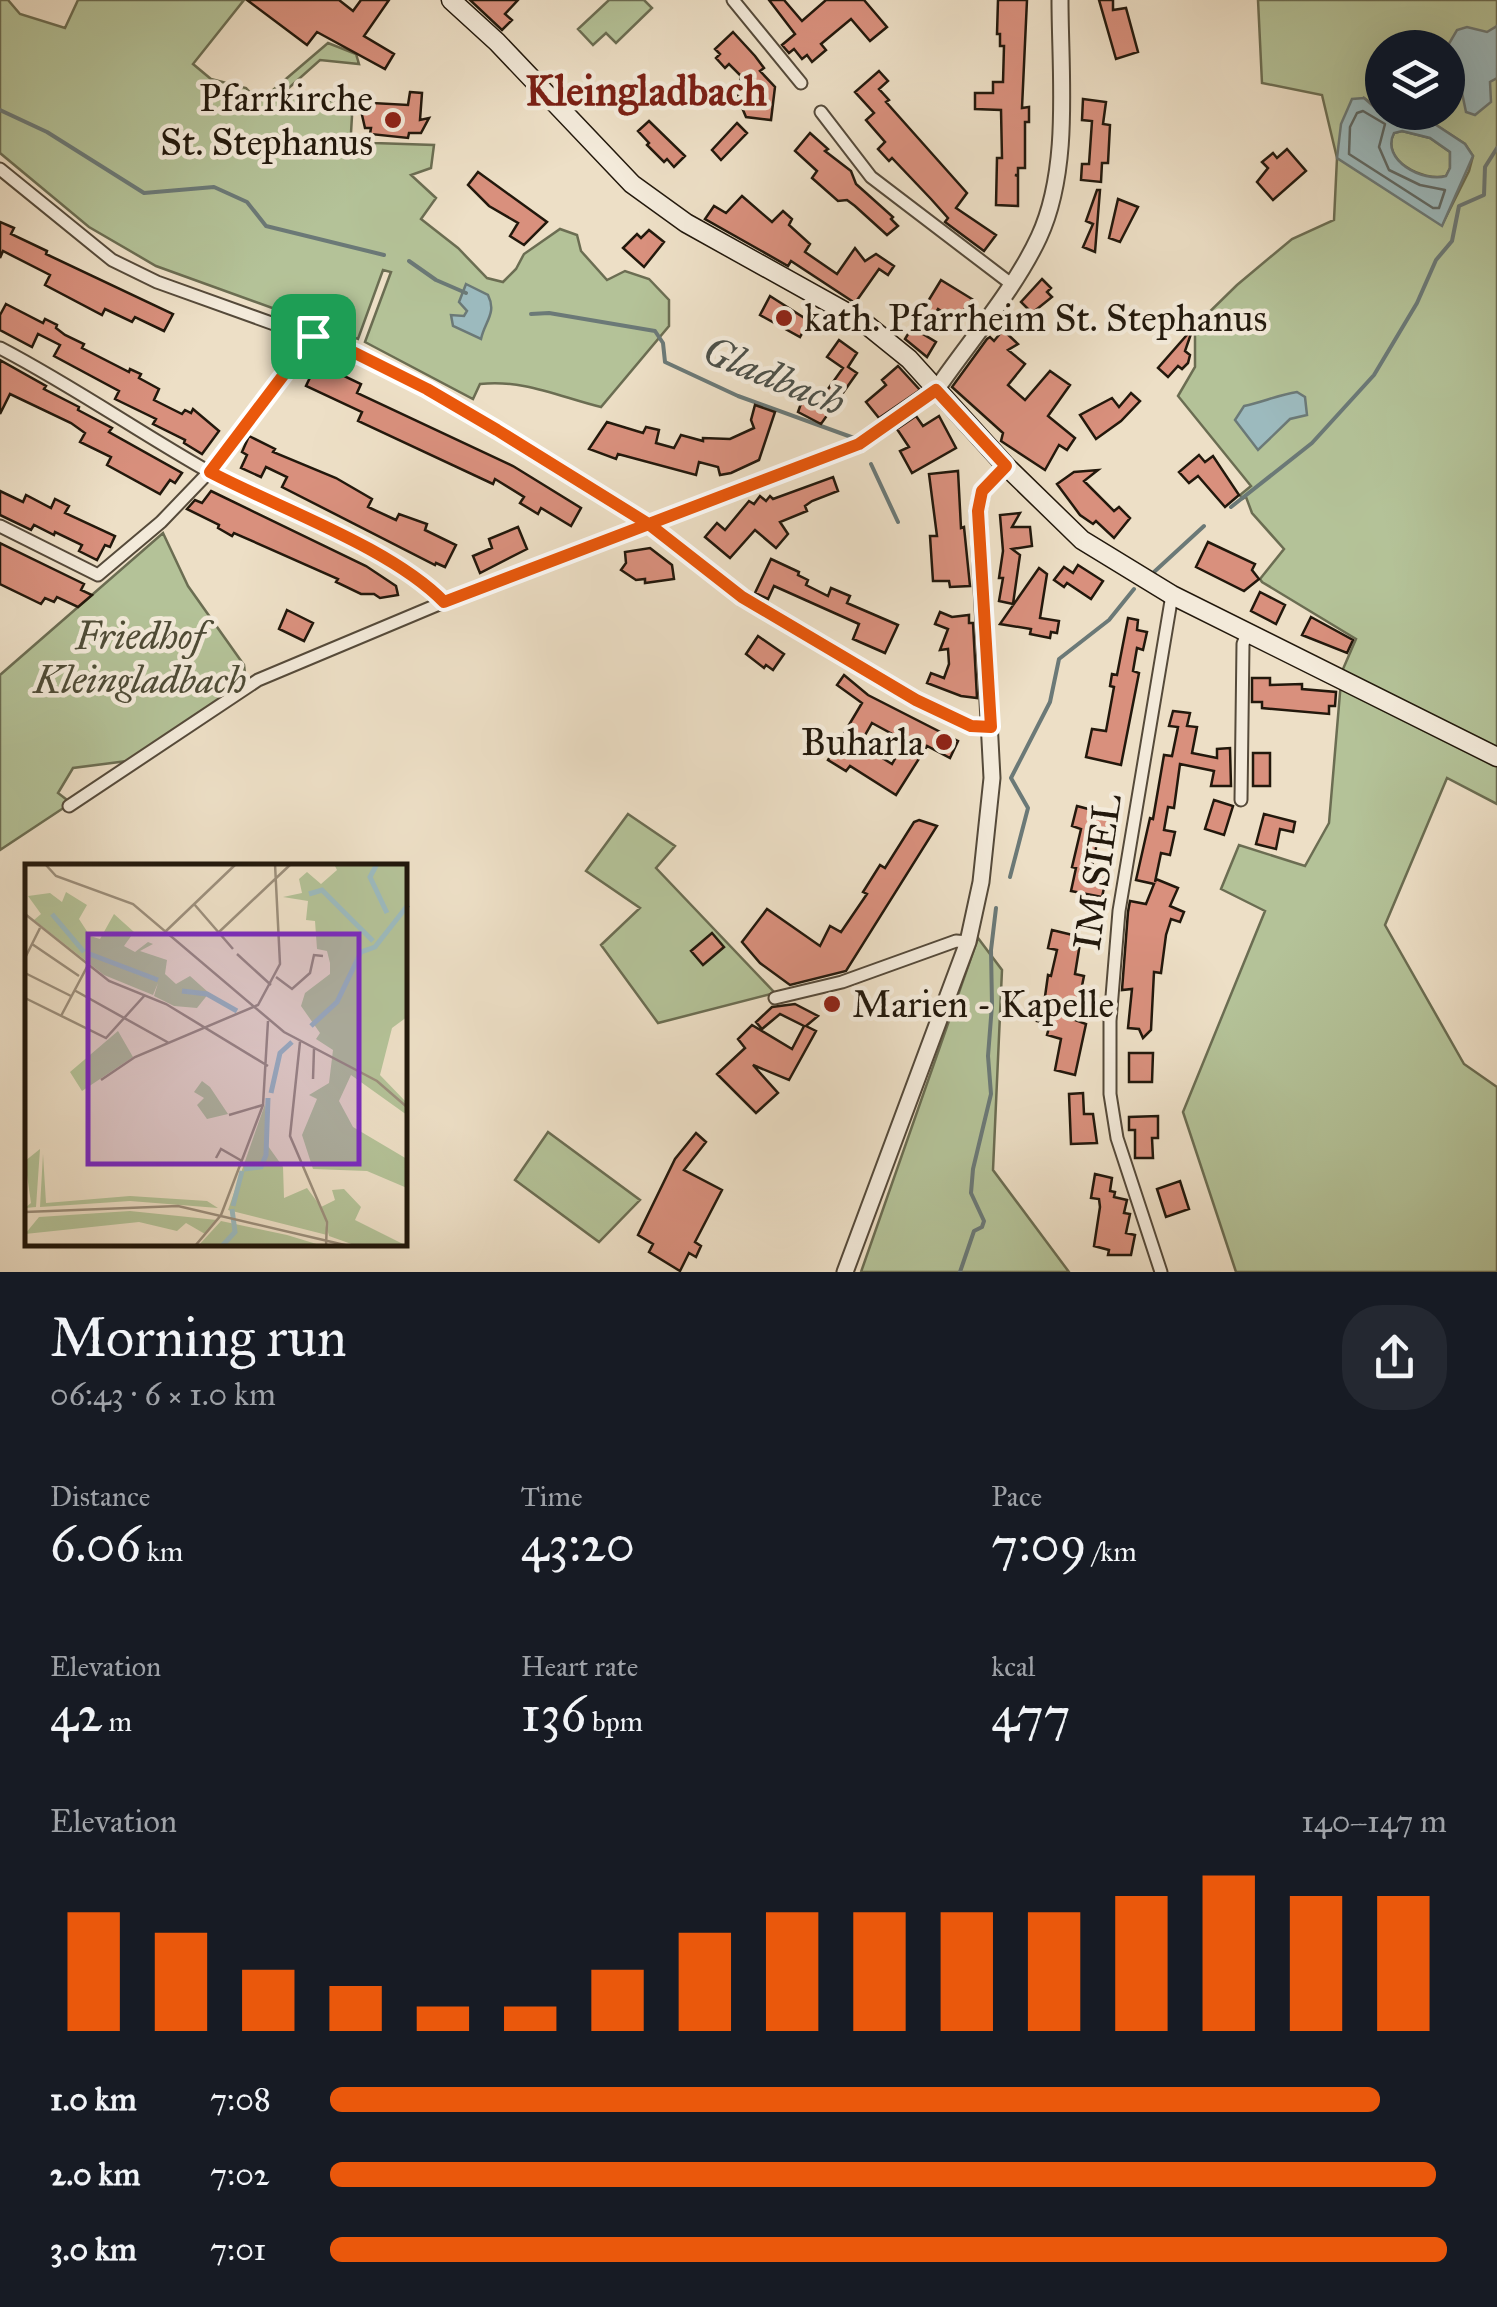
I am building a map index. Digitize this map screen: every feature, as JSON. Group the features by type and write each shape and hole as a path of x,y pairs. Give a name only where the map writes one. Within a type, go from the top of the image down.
{"main road":[{"path":"451,0 497,42 632,184 686,223 862,321 909,359 1006,466 1082,540 1172,595 1497,757"}],"street":[{"path":"733,0 801,83"},
{"path":"69,806 258,680 444,602 859,444 936,390 1039,238 1052,202 1059,167 1060,0"},
{"path":"821,112 871,177 1010,284"},
{"path":"0,169 112,260 157,282 355,353 427,389 650,525 742,597 888,684 971,726 991,727"},
{"path":"0,526 98,576 161,522 210,472 313,336"},
{"path":"0,348 210,472 381,556 444,602"},
{"path":"845,1272 968,942 988,828 991,727 978,511 982,491 1006,466"},
{"name":"IM SIEL","path":"1161,1272 1117,1138 1110,1094 1110,1021 1119,912 1172,595"},
{"path":"1240,800 1243,644 1247,633"},
{"path":"775,998 842,982 956,941 968,942"}],"green space":[{"path":"0,0 8,0 20,14 65,28 78,0 244,0 193,64 211,79 246,88 259,102 328,43 356,54 359,64 320,60 283,93 302,101 346,101 352,116 351,133 374,143 434,145 431,168 411,175 436,198 421,219 458,248 487,278 503,282 524,254 560,229 577,235 581,251 607,280 625,271 649,279 669,300 669,326 601,407 541,390 496,383 480,384 473,399 365,342 391,272 383,270 358,339 156,266 89,227 0,153"},
{"path":"609,0 644,0 652,8 616,43 606,33 593,45 578,29"},
{"path":"1258,0 1497,0 1497,804 1447,778 1385,925 1464,1064 1497,1087 1497,1272 1236,1272 1183,1112 1265,911 1221,889 1239,845 1305,866 1329,823 1343,669 1356,639 1262,582 1260,579 1284,549 1252,513 1246,497 1242,499 1240,495 1251,486 1178,396 1195,367 1195,326 1292,239 1334,220 1337,158 1322,95 1262,83"},
{"path":"1402,131 1430,138 1450,152 1446,176 1426,176 1398,160 1391,143 1394,133"},
{"name":"Friedhof Kleingladbach","path":"163,533 188,586 244,665 246,683 127,761 73,768 58,793 71,803 0,850 0,675"},
{"path":"628,814 675,846 656,868 775,993 658,1023 601,945 640,908 586,871"},
{"path":"978,938 1002,970 993,1170 1069,1272 861,1272"},
{"path":"548,1132 640,1200 599,1242 515,1180"}],"water":[{"path":"1497,26 1497,78 1490,82 1491,102 1475,115 1466,112 1465,30 1457,30 1467,27 1487,32"},
{"path":"1364,98 1365,130 1444,130 1465,144 1473,156 1442,226 1337,158 1341,124 1352,99","holes":["1402,131 1430,138 1450,152 1446,176 1426,176 1398,160 1391,143 1394,133"]},
{"path":"466,284 488,295 490,301 491,312 481,339 453,326 451,315 464,316 467,311 459,302"},
{"path":"1297,392 1305,397 1307,415 1290,419 1258,450 1235,420 1244,406"}],"building":[{"path":"247,0 339,0 353,11 361,0 389,0 364,36 394,54 385,69 317,32 307,45"},
{"path":"470,0 518,0 505,14 512,20 502,30"},
{"path":"769,0 784,0 802,21 826,0 864,0 887,27 870,41 851,19 821,44 826,50 812,62 807,55 802,59 794,49 789,53 782,45 795,34"},
{"path":"998,0 1027,0 1022,108 1029,107 1029,122 1025,122 1025,168 1018,168 1015,175 1018,206 996,205 997,158 1002,158 1001,110 975,109 975,93 993,93 993,82 1003,82 1004,46 1000,46 997,34"},
{"path":"1099,0 1113,0 1113,10 1126,8 1138,52 1116,59"},
{"path":"733,32 775,87 771,120 746,117 738,98 741,76 716,58 720,54 715,49"},
{"path":"879,71 888,81 879,89 889,100 886,102 967,193 956,208 996,235 984,251 945,222 948,218 931,199 892,158 889,161 878,149 885,142 866,120 874,113 855,92"},
{"name":"Pfarrkirche St. Stephanus","path":"410,92 422,93 420,120 429,118 421,133 409,133 408,138 370,134 371,128 365,128 362,115 372,111 373,103 408,105"},
{"path":"1083,99 1106,102 1103,124 1110,125 1108,163 1102,163 1101,182 1081,180 1082,164 1089,164 1092,121 1082,120"},
{"path":"649,121 685,156 674,167 647,145 638,131"},
{"path":"737,123 747,133 721,160 712,150"},
{"path":"810,133 828,149 825,151 851,171 856,184 898,226 887,235 855,206 847,200 838,201 812,178 817,171 795,151"},
{"path":"1287,149 1306,171 1273,200 1257,182 1268,168 1262,162 1273,153 1277,158"},
{"path":"478,172 547,222 524,245 510,236 518,223 489,206 468,185"},
{"path":"1097,190 1095,252 1083,247 1093,224 1086,221"},
{"path":"742,196 772,222 783,211 792,219 789,225 810,244 805,252 837,274 855,248 865,261 876,254 894,266 888,275 879,269 855,303 791,261 788,266 705,219 714,206 726,213"},
{"path":"1118,199 1138,207 1120,242 1109,238"},
{"path":"0,222 14,228 11,234 47,251 46,254 173,314 164,331 105,309 102,315 45,285 50,275 3,251 0,258"},
{"path":"649,230 664,242 644,267 623,248 637,234 641,238"},
{"path":"1042,279 1051,288 1047,292 1052,297 1032,313 1021,302"},
{"path":"941,280 972,299 956,321 938,309 923,334 936,342 927,357 905,339"},
{"name":"kath. Pfarrheim St. Stephanus","path":"770,296 809,321 800,337 760,315"},
{"path":"6,304 43,323 45,319 57,325 65,335 84,344 82,348 129,372 130,369 141,374 139,378 159,389 154,400 182,414 193,409 219,431 202,454 185,440 153,424 156,419 115,399 119,391 54,356 60,345 38,334 32,347 0,330 0,315"},
{"path":"1193,328 1185,351 1190,355 1188,363 1182,369 1178,366 1168,377 1158,368"},
{"path":"1003,330 1018,344 1008,350 1025,364 1008,385 1025,400 1050,371 1070,385 1048,416 1075,438 1067,450 1059,445 1045,470 1001,441 1003,433 952,387 987,339 994,341"},
{"path":"839,340 857,353 848,367 857,373 821,424 798,412 803,398 818,403 843,368 827,357"},
{"path":"0,360 112,428 109,432 182,473 175,483 170,480 160,494 107,465 111,457 80,442 85,433 71,423 10,394 0,414"},
{"path":"317,363 361,384 357,393 513,466 581,508 571,526 541,508 538,514 520,503 524,497 495,479 493,484 358,421 362,412 306,386"},
{"path":"898,366 920,390 879,418 866,402 886,385 882,380"},
{"path":"1131,393 1140,401 1096,439 1080,415 1112,398 1119,407"},
{"path":"755,405 775,412 759,460 731,473 720,475 718,467 699,462 696,475 618,454 616,459 589,449 607,422 643,433 646,427 659,430 656,443 674,448 681,435 703,441 730,439 754,428 751,420"},
{"path":"916,416 923,426 939,416 956,448 912,473 900,451 909,447 897,429"},
{"path":"249,436 275,449 273,452 336,478 372,499 368,507 396,520 399,514 427,524 425,530 456,545 445,567 282,487 287,477 266,467 261,477 241,468"},
{"path":"1199,455 1205,462 1213,456 1239,495 1225,507 1198,476 1189,483 1179,472"},
{"path":"1098,470 1084,481 1114,511 1119,507 1130,518 1114,538 1096,521 1093,524 1080,515 1057,484 1074,472"},
{"path":"958,471 970,586 950,587 949,581 933,581 930,536 937,536 929,474"},
{"path":"833,477 838,491 812,501 805,506 807,511 780,522 788,534 776,548 755,530 730,558 705,537 717,523 725,530 749,501 754,504 760,496 766,501 770,496 773,499"},
{"path":"0,491 23,502 26,495 51,508 55,499 69,506 65,513 115,536 97,560 79,551 82,545 55,532 54,535 34,525 31,530 0,515"},
{"path":"211,491 366,566 396,586 398,595 380,598 361,594 336,582 338,579 234,533 232,536 187,509 195,500 202,503"},
{"path":"1020,513 1012,527 1030,527 1032,546 1012,549 1020,555 1013,604 999,601 1003,578 999,578 1003,551 1000,515"},
{"path":"518,527 527,549 480,573 473,556 492,548 489,539"},
{"path":"1208,542 1255,564 1252,570 1259,579 1244,591 1196,567"},
{"path":"0,543 84,584 81,590 92,595 78,607 57,597 54,602 45,598 41,604 0,584"},
{"path":"650,548 672,565 674,579 645,583 645,579 636,580 621,570 626,563 625,552"},
{"path":"771,559 799,572 808,580 806,585 828,596 831,588 850,596 847,603 898,625 885,653 853,639 859,624 774,586 768,599 755,593"},
{"path":"1078,565 1103,581 1091,599 1067,583 1064,587 1054,580 1064,567 1073,573"},
{"path":"1039,568 1047,574 1040,618 1059,621 1057,633 1051,632 1050,638 1030,634 1031,629 1000,624"},
{"path":"1260,592 1285,605 1276,624 1251,611"},
{"path":"287,610 313,623 304,641 279,629"},
{"path":"940,612 952,617 969,615 969,623 973,623 977,698 927,683 931,673 944,678 949,664 948,649 940,650 948,629 935,624"},
{"path":"1311,617 1353,640 1347,653 1302,635"},
{"path":"1128,618 1138,620 1137,630 1147,632 1143,650 1137,648 1133,671 1139,673 1121,765 1086,757 1092,729 1106,731 1114,687 1110,686 1112,674 1117,675"},
{"path":"758,636 784,654 773,670 746,654"},
{"path":"844,675 868,695 958,741 950,758 927,746 896,795 850,766 846,771 828,760 862,703 837,685","holes":["872,723 905,741 892,764 860,744"]},
{"path":"1252,678 1270,678 1270,685 1302,684 1302,689 1336,692 1335,706 1329,706 1329,714 1262,708 1262,702 1252,702"},
{"path":"1173,711 1190,713 1187,726 1197,727 1192,753 1217,758 1217,749 1230,748 1231,786 1211,786 1214,771 1180,764 1174,808 1168,807 1164,830 1175,832 1170,855 1161,853 1155,882 1156,879 1178,888 1170,906 1184,912 1180,922 1171,919 1161,973 1154,972 1151,1030 1143,1038 1139,1029 1128,1028 1132,989 1122,990 1128,912 1130,901 1146,904 1154,884 1136,880 1150,818 1153,819 1164,755 1172,756 1178,727 1169,726"},
{"path":"1253,753 1270,753 1270,786 1253,786"},
{"path":"1214,800 1233,806 1224,835 1205,829"},
{"path":"1077,806 1111,815 1104,845 1097,843 1091,871 1107,874 1102,897 1071,891 1081,829 1072,826"},
{"path":"1264,814 1295,822 1293,832 1280,829 1276,849 1256,844"},
{"path":"919,820 937,826 846,971 790,985 760,963 742,942 767,909 820,946 830,926 841,932 867,894 863,892 880,865 885,868"},
{"path":"1052,930 1081,937 1075,974 1084,976 1075,1020 1086,1024 1075,1075 1055,1070 1061,1039 1047,1035 1050,1024 1037,1021 1040,1010 1043,1011 1048,975 1051,976 1057,950 1048,948"},
{"path":"712,933 724,947 703,965 691,951"},
{"path":"795,1004 818,1016 806,1026 816,1031 789,1080 753,1065 778,1093 756,1113 717,1074 745,1048 738,1039 752,1025 792,1049 804,1026 780,1014 762,1029 756,1022 772,1007"},
{"path":"1129,1053 1153,1053 1152,1082 1129,1082"},
{"path":"1083,1093 1084,1114 1093,1114 1097,1143 1071,1144 1069,1094"},
{"path":"1158,1116 1158,1138 1152,1138 1153,1158 1135,1158 1135,1130 1129,1130 1129,1117"},
{"path":"696,1133 706,1142 684,1170 722,1190 695,1242 701,1246 696,1257 689,1253 680,1271 649,1252 653,1244 638,1235 675,1159"},
{"path":"1095,1174 1112,1178 1110,1191 1115,1192 1114,1197 1127,1200 1124,1213 1130,1214 1126,1233 1135,1235 1131,1255 1108,1255 1109,1250 1094,1246 1100,1207 1099,1199 1091,1198"},
{"path":"1180,1181 1189,1209 1166,1217 1157,1189"}],"waterway":[{"name":"Gladbach","path":"0,110 47,132 144,193 214,187 247,202 266,226 384,255"},
{"path":"1231,507 1312,443 1374,375 1417,303 1436,260 1452,241 1459,206 1484,195 1485,167 1497,148"},
{"name":"Gladbach","path":"409,261 436,280 466,293"},
{"name":"Gladbach","path":"531,314 549,313 655,331 663,343 665,362 738,396 854,438"},
{"name":"Gladbach","path":"871,464 898,522"},
{"path":"1154,572 1204,526"},
{"path":"1010,877 1028,808 1011,778 1050,702 1059,659 1109,620 1134,589"},
{"path":"960,1272 974,1231 984,1221 971,1193 991,1094 988,1056 996,908"}],"place":[{"name":"Pfarrkirche St. Stephanus","path":"393,120"},
{"name":"kath. Pfarrheim St. Stephanus","path":"784,318"},
{"name":"Buharla","path":"944,742"},
{"name":"Marien - Kapelle","path":"832,1004"}],"district":[{"name":"Kleingladbach","path":"646,91"}],"route":[{"path":"313,336 210,472 381,556 444,602 650,525 859,444 936,390 1006,466 982,491 978,511 991,727 971,726 916,700 742,597 650,525 497,430 427,389 313,336"}]}
